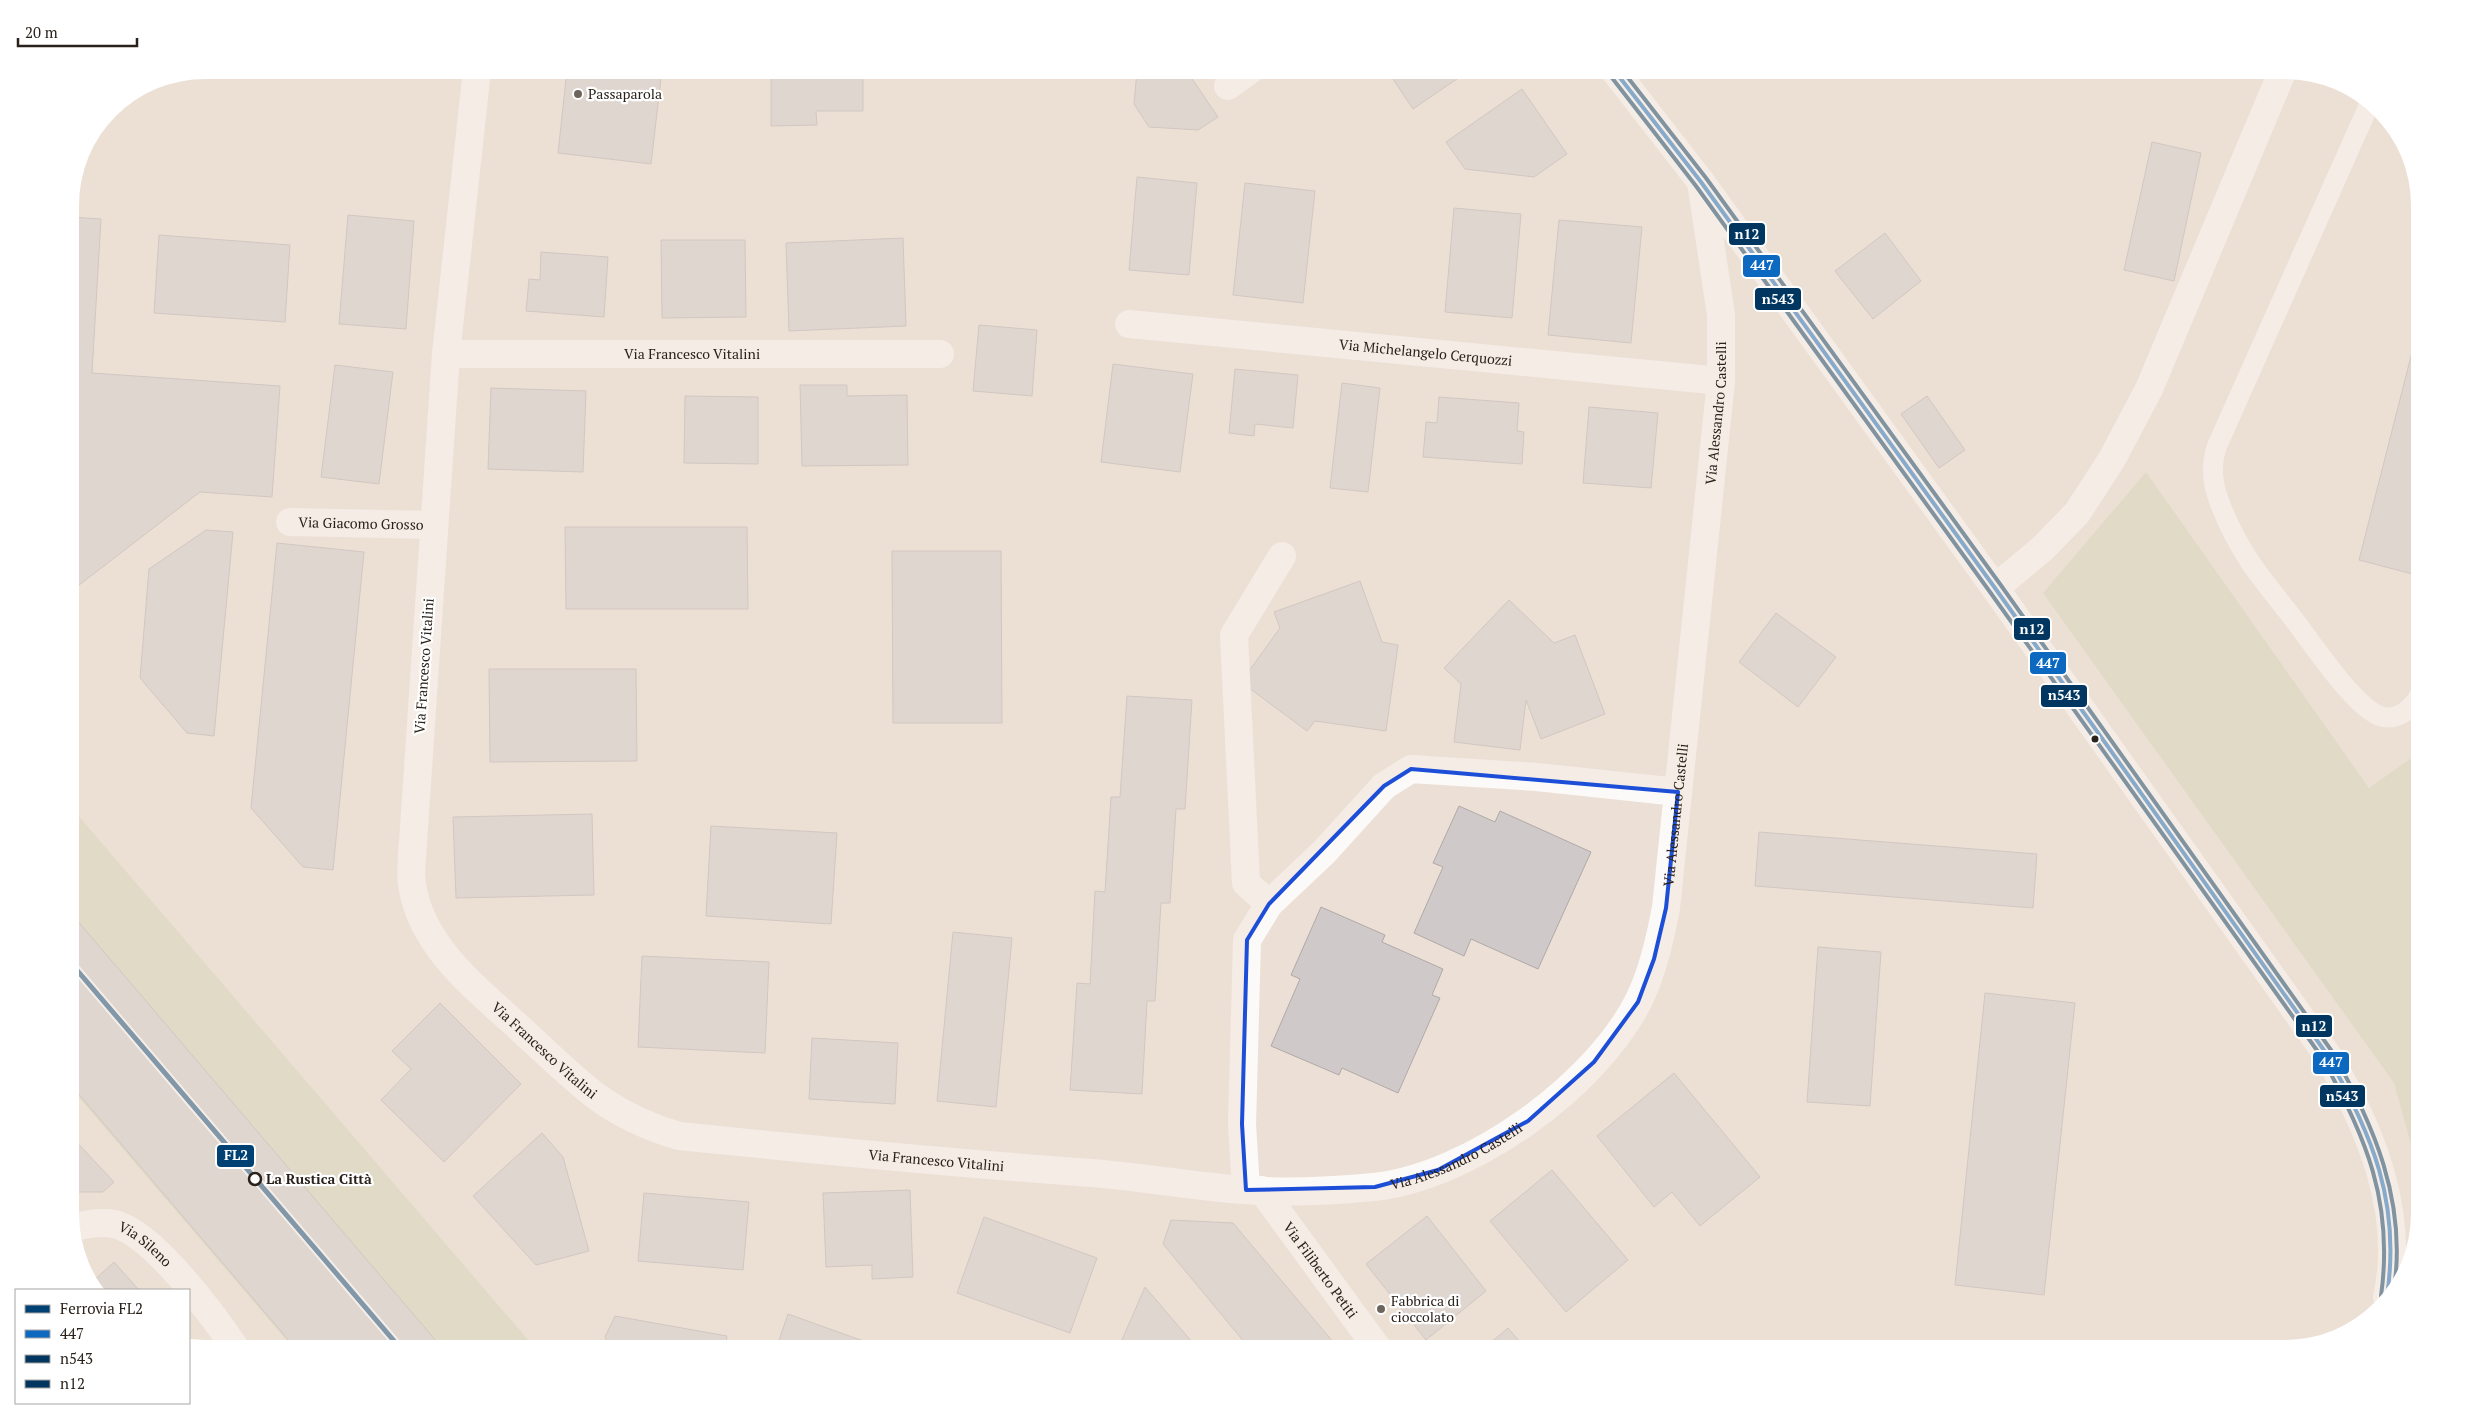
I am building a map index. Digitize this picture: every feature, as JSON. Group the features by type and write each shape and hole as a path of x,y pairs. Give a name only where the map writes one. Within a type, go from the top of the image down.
{"street":[{"name":"Via Francesco Vitalini","path":"476,79 446,354 411,872 415,902 427,928 451,962 585,1087 627,1115 679,1136 902,1159 1114,1175 1254,1190"},
{"path":"1228,86 1238,79"},
{"name":"Via Alessandro Castelli","path":"1621,79 1701,182 1995,588 2326,1053 2341,1079 2371,1147 2388,1200 2393,1231 2393,1265 2389,1284"},
{"path":"1995,588 2042,549 2077,513 2112,460 2149,388 2279,79"},
{"name":"Via Alessandro Castelli","path":"1254,1190 1376,1187 1408,1180 1438,1170 1501,1139 1563,1093 1594,1062 1624,1024 1648,979 1666,908 1721,382 1721,315 1701,182"},
{"name":"Via Michelangelo Cerquozzi","path":"1129,324 1721,382"},
{"name":"Via Francesco Vitalini","path":"446,354 940,354"},
{"name":"Via Giacomo Grosso","path":"290,522 433,525"},
{"path":"1269,904 1246,883 1234,635 1282,556"},
{"path":"1254,1190 1242,1124 1246,940 1269,904 1324,852 1384,786 1411,769 1537,778 1678,792"},
{"name":"Via Filiberto Petiti","path":"1254,1190 1371,1340"},
{"name":"Via Sileno","path":"80,1226 114,1224 139,1237 174,1271 189,1289"},
{"name":"Via Sileno","path":"190,1290 230,1340"}],"lane":[{"path":"2367,109 2217,446 2212,468 2217,496 2223,512 2252,565 2349,690 2371,711 2389,718 2398,716 2411,706"}],"highlighted area":[{"path":"1411,769 1678,792 1666,908 1654,959 1638,1002 1594,1062 1528,1121 1438,1170 1375,1187 1246,1190 1242,1124 1247,940 1269,904 1384,786"}],"green space":[{"path":"2146,472 2369,788 2411,758 2411,1144 2394,1083 2043,593"},
{"path":"79,816 528,1340 286,1340 79,1098"}],"building":[{"path":"566,79 661,79 651,164 558,153"},
{"path":"771,79 863,79 863,111 816,111 817,125 771,126"},
{"path":"1136,79 1192,79 1218,117 1198,130 1149,127 1134,104"},
{"path":"1393,79 1457,79 1413,109"},
{"path":"1522,89 1567,154 1534,177 1465,169 1446,142"},
{"path":"2152,142 2201,153 2174,281 2124,270"},
{"path":"1137,177 1197,183 1189,275 1129,270"},
{"path":"1245,183 1315,191 1303,303 1233,295"},
{"path":"1454,208 1521,214 1512,318 1445,312"},
{"path":"348,215 414,221 406,329 339,324"},
{"path":"79,218 101,219 92,373 280,386 272,497 200,492 79,585"},
{"path":"1559,220 1642,227 1631,343 1548,335"},
{"path":"1885,233 1921,281 1873,319 1835,271"},
{"path":"159,235 290,245 285,322 154,313"},
{"path":"903,238 906,326 789,331 786,243"},
{"path":"661,240 745,240 746,317 662,318"},
{"path":"541,252 608,257 604,317 526,311 529,279 540,280"},
{"path":"979,325 1037,330 1032,396 973,391"},
{"path":"2411,356 2411,574 2359,560"},
{"path":"1113,364 1193,374 1180,472 1101,462"},
{"path":"335,365 393,372 379,484 321,477"},
{"path":"1235,369 1298,375 1293,428 1255,424 1254,436 1229,433"},
{"path":"1342,383 1380,388 1368,492 1330,488"},
{"path":"800,385 847,385 847,396 907,395 908,465 802,466"},
{"path":"491,388 586,391 583,472 488,469"},
{"path":"685,396 758,397 758,464 684,463"},
{"path":"1927,396 1965,450 1939,468 1901,414"},
{"path":"1439,397 1519,403 1517,431 1524,432 1522,464 1423,457 1426,422 1437,423"},
{"path":"1589,407 1658,413 1651,488 1583,483"},
{"path":"565,527 747,527 748,609 566,609"},
{"path":"206,530 233,532 214,736 187,733 140,678 149,569"},
{"path":"277,543 364,552 333,870 303,867 251,808"},
{"path":"892,551 1001,551 1002,723 893,723"},
{"path":"1360,581 1382,642 1398,645 1386,731 1315,721 1307,731 1241,682 1280,628 1274,612"},
{"path":"1509,600 1554,643 1575,635 1605,714 1541,739 1526,700 1520,750 1454,742 1461,684 1444,668"},
{"path":"1776,613 1836,657 1798,707 1739,662"},
{"path":"489,669 636,669 637,761 490,762"},
{"path":"1127,696 1192,700 1185,809 1176,809 1170,903 1161,903 1155,1001 1147,1001 1142,1094 1070,1090 1077,983 1090,984 1095,891 1105,892 1111,797 1120,797"},
{"path":"1459,806 1495,822 1500,811 1591,852 1538,969 1471,939 1464,956 1414,933 1443,867 1433,863"},
{"path":"592,814 594,895 456,898 453,817"},
{"path":"711,826 837,833 831,924 706,916"},
{"path":"1759,832 2037,854 2033,908 1755,886"},
{"path":"1321,907 1385,935 1382,942 1443,969 1432,995 1440,998 1398,1093 1342,1068 1339,1075 1271,1046 1300,979 1291,975"},
{"path":"79,923 435,1340 288,1340 79,1095"},
{"path":"953,932 1012,938 996,1107 937,1101"},
{"path":"1818,947 1881,952 1870,1106 1807,1102"},
{"path":"642,956 769,962 765,1053 638,1047"},
{"path":"1985,993 2075,1003 2044,1295 1955,1285"},
{"path":"440,1003 521,1084 444,1162 381,1100 411,1069 392,1051"},
{"path":"812,1038 898,1043 895,1104 809,1099"},
{"path":"1674,1073 1760,1177 1700,1226 1672,1192 1654,1207 1597,1136"},
{"path":"542,1133 563,1157 589,1251 536,1265 473,1196"},
{"path":"79,1145 114,1182 103,1192 79,1192"},
{"path":"1552,1170 1628,1260 1566,1312 1490,1221"},
{"path":"910,1190 913,1277 872,1279 872,1265 826,1267 823,1193"},
{"path":"644,1193 749,1202 743,1270 638,1261"},
{"path":"1427,1216 1486,1291 1426,1340 1366,1264"},
{"path":"984,1217 1097,1258 1070,1333 957,1293"},
{"path":"1171,1220 1233,1223 1331,1340 1243,1340 1163,1244"},
{"path":"114,1262 138,1289 104,1289 97,1278"},
{"path":"1145,1287 1190,1340 1122,1340"},
{"path":"788,1314 861,1340 779,1340"},
{"path":"615,1316 727,1336 726,1340 606,1340 605,1337"},
{"path":"1508,1328 1518,1340 1494,1340"}],"rail line":[{"name":"FL2","path":"79,973 393,1340"}],"transit line":[{"name":"n543","path":"1613,79 1696,186 1990,592 2321,1056 2351,1114 2373,1171 2380,1200 2383,1231 2384,1262 2381,1295"},
{"name":"447","path":"1621,79 1701,182 1995,588 2326,1053 2357,1112 2379,1170 2386,1199 2390,1230 2388,1287"},
{"name":"n12","path":"1629,79 1706,178 2000,584 2331,1050 2361,1106 2384,1165 2396,1225 2395,1274"}],"place":[{"name":"Passaparola","path":"578,94"},
{"name":"La Rustica Città","path":"255,1179"},
{"name":"Fabbrica di cioccolato","path":"1381,1309"}]}
